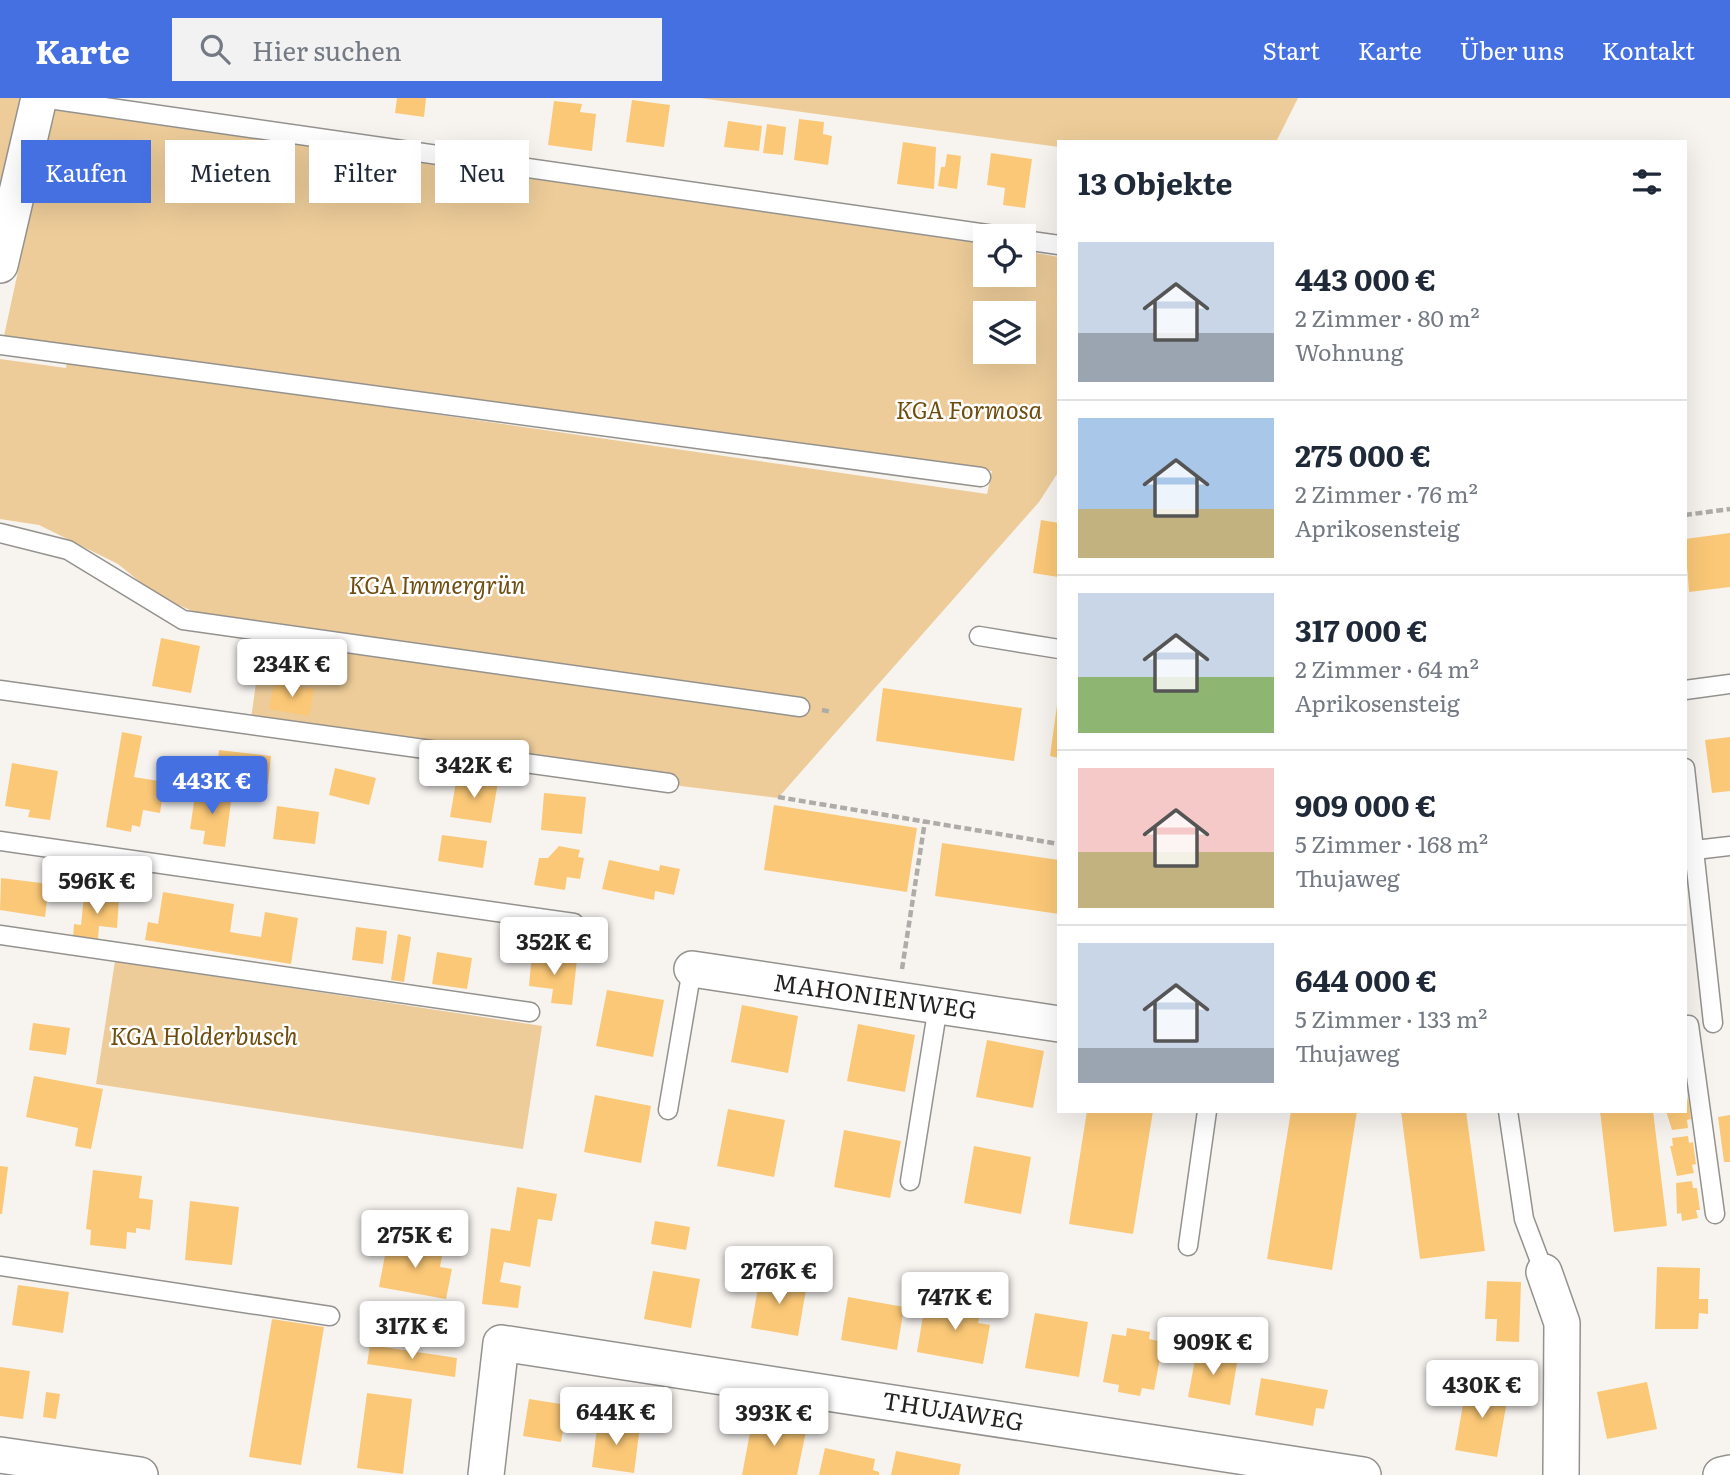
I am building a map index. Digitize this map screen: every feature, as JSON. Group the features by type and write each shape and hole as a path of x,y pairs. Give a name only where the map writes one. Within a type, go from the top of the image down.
{"street":[{"path":"0,265 41,98"},
{"name":"MAHONIENWEG","path":"692,970 1057,1024"},
{"path":"1544,1272 1562,1323 1561,1475"},
{"name":"THUJAWEG","path":"486,1475 501,1343 1363,1475"},
{"path":"0,1454 140,1475"},
{"path":"1721,1475 1730,1473"}],"lane":[{"path":"41,98 115,103 973,232"},
{"path":"1036,242 1057,245"},
{"path":"0,345 981,477"},
{"path":"0,533 68,550 183,620 800,707"},
{"path":"979,636 1057,649"},
{"path":"1687,690 1730,684"},
{"path":"0,690 669,783"},
{"path":"1687,784 1722,1022 1687,1026 1715,1214"},
{"path":"0,841 574,923"},
{"path":"1695,850 1730,846"},
{"path":"0,935 530,1012"},
{"path":"668,1110 692,970"},
{"path":"910,1181 938,1006"},
{"path":"1188,1246 1207,1113"},
{"path":"1508,1113 1524,1219 1544,1272"},
{"path":"0,1266 330,1316"}],"path":[{"path":"1687,515 1730,509"},
{"path":"778,797 1057,844"},
{"path":"898,1000 925,821"}],"green space":[{"path":"0,98 20,98 0,185"},
{"path":"700,98 1298,98 1277,140 1057,140 1057,147"},
{"path":"53,109 267,140 165,140 165,203 295,203 295,144 309,146 309,203 421,203 421,162 435,164 435,203 529,203 529,178 973,242 973,287 1036,287 1036,253 1057,257 1057,474 1039,502 778,798 249,733 262,640 176,604 145,586 118,564 39,525 0,519 0,359 66,368 67,361 987,494 992,471 4,336 33,203 151,203 151,140 46,140"},
{"name":"KGA Holderbusch","path":"115,961 542,1026 523,1149 96,1084"}],"building":[{"path":"397,98 426,98 424,117 395,113"},
{"path":"632,100 670,105 664,147 626,142"},
{"path":"554,101 582,104 580,112 596,114 592,151 548,145"},
{"path":"799,119 824,122 823,134 832,136 828,165 794,160"},
{"path":"728,121 762,126 759,151 724,147"},
{"path":"767,124 786,127 783,155 763,153"},
{"path":"903,142 936,147 934,189 897,184"},
{"path":"991,153 1032,159 1025,208 1003,205 1005,188 987,185"},
{"path":"947,154 961,156 957,189 938,186 941,167 945,167"},
{"path":"1041,520 1057,523 1057,577 1033,573"},
{"path":"1730,533 1730,587 1689,592 1687,539"},
{"path":"161,638 200,646 191,693 152,686"},
{"path":"274,682 314,689 309,716 269,709"},
{"path":"883,688 1022,708 1014,761 876,741"},
{"path":"1057,705 1057,758 1050,756"},
{"path":"122,732 142,736 134,777 165,782 160,813 143,810 140,827 132,825 131,832 106,827"},
{"path":"1730,737 1730,791 1712,793 1705,740"},
{"path":"219,750 271,756 268,784 216,778"},
{"path":"12,763 58,771 50,820 28,817 30,810 5,806"},
{"path":"335,768 376,778 369,805 329,795"},
{"path":"457,776 498,782 491,823 450,817"},
{"path":"196,789 232,794 225,847 203,844 205,831 190,829"},
{"path":"544,793 586,797 582,834 541,830"},
{"path":"774,805 917,828 907,892 764,870"},
{"path":"277,806 319,812 315,844 273,839"},
{"path":"442,835 487,841 483,868 438,861"},
{"path":"942,843 1057,860 1057,914 935,896"},
{"path":"559,846 580,850 578,857 584,858 580,879 567,877 565,890 534,885 539,858 548,858"},
{"path":"609,860 659,871 660,865 680,869 674,895 655,891 654,900 602,889"},
{"path":"1,878 49,884 45,917 0,910"},
{"path":"163,892 234,904 230,932 261,937 265,912 298,918 291,964 145,940 148,922 158,924"},
{"path":"84,895 119,898 117,928 99,926 98,939 73,937 74,924 81,925"},
{"path":"356,927 387,931 383,964 352,960"},
{"path":"398,934 411,937 404,982 391,980"},
{"path":"437,952 472,958 467,989 432,984"},
{"path":"532,954 577,959 572,1005 551,1003 553,989 529,986"},
{"path":"607,990 664,1000 653,1057 596,1046"},
{"path":"742,1005 798,1016 788,1073 731,1062"},
{"path":"33,1023 70,1028 66,1055 29,1050"},
{"path":"858,1024 915,1035 905,1092 847,1081"},
{"path":"987,1040 1044,1051 1033,1108 976,1097"},
{"path":"34,1076 103,1089 91,1149 75,1146 78,1128 26,1117"},
{"path":"595,1095 651,1106 641,1163 584,1152"},
{"path":"1688,1097 1691,1119 1687,1120 1688,1128 1672,1130 1667,1113 1687,1113"},
{"path":"728,1109 785,1120 774,1177 717,1166"},
{"path":"1087,1113 1153,1113 1133,1234 1069,1224"},
{"path":"1291,1113 1357,1113 1332,1270 1267,1259"},
{"path":"1401,1113 1466,1113 1485,1251 1420,1259"},
{"path":"1600,1113 1653,1113 1667,1226 1614,1232"},
{"path":"1730,1115 1730,1162 1724,1162 1718,1117"},
{"path":"844,1130 901,1141 890,1198 834,1187"},
{"path":"1688,1136 1689,1143 1693,1142 1696,1164 1692,1165 1694,1173 1677,1176 1670,1146 1673,1146 1672,1138"},
{"path":"974,1146 1031,1157 1021,1214 964,1203"},
{"path":"0,1166 8,1167 2,1214 0,1214"},
{"path":"93,1170 142,1176 139,1198 153,1200 150,1230 136,1228 136,1233 127,1232 126,1249 90,1245 91,1230 86,1229"},
{"path":"1692,1181 1693,1188 1697,1188 1700,1210 1696,1210 1698,1218 1682,1221 1681,1213 1677,1214 1676,1183"},
{"path":"517,1187 557,1194 552,1221 538,1219 530,1267 504,1262 500,1282 521,1286 518,1308 482,1304 491,1228 510,1231"},
{"path":"190,1201 239,1207 232,1265 185,1260"},
{"path":"655,1221 690,1227 686,1250 651,1244"},
{"path":"388,1239 443,1250 440,1267 452,1269 446,1299 379,1287"},
{"path":"1657,1267 1700,1268 1699,1299 1708,1299 1708,1314 1699,1313 1698,1329 1655,1329"},
{"path":"653,1271 700,1279 691,1328 644,1319"},
{"path":"760,1276 807,1284 798,1336 751,1328"},
{"path":"1487,1281 1521,1282 1519,1342 1496,1341 1497,1319 1485,1319"},
{"path":"18,1285 69,1292 63,1333 12,1325"},
{"path":"940,1296 982,1304 978,1323 990,1325 983,1364 917,1352 923,1316 936,1318"},
{"path":"848,1297 904,1307 897,1350 841,1340"},
{"path":"1035,1313 1088,1322 1079,1377 1025,1368"},
{"path":"272,1319 324,1327 301,1465 249,1457"},
{"path":"1127,1328 1150,1332 1149,1339 1163,1342 1154,1390 1142,1388 1140,1396 1118,1392 1119,1385 1103,1382 1112,1334 1126,1336"},
{"path":"370,1345 457,1358 455,1377 367,1364"},
{"path":"1197,1349 1238,1357 1230,1405 1188,1397"},
{"path":"0,1367 30,1371 23,1419 0,1416"},
{"path":"1261,1378 1328,1390 1324,1409 1316,1408 1313,1426 1255,1415"},
{"path":"1467,1382 1509,1390 1497,1457 1455,1450"},
{"path":"1647,1382 1657,1429 1607,1439 1597,1392"},
{"path":"46,1392 60,1394 56,1419 43,1417"},
{"path":"367,1393 412,1399 403,1474 357,1468"},
{"path":"529,1399 567,1405 561,1442 523,1436"},
{"path":"765,1414 797,1420 795,1429 806,1431 797,1475 742,1475 752,1422 763,1424"},
{"path":"598,1421 640,1426 634,1473 592,1467"},
{"path":"825,1448 875,1459 873,1470 879,1472 879,1475 819,1475"},
{"path":"896,1451 961,1464 959,1475 891,1475"}],"park label":[{"name":"KGA Formosa","path":"969,411"},
{"name":"KGA Immergrün","path":"437,586"}]}
